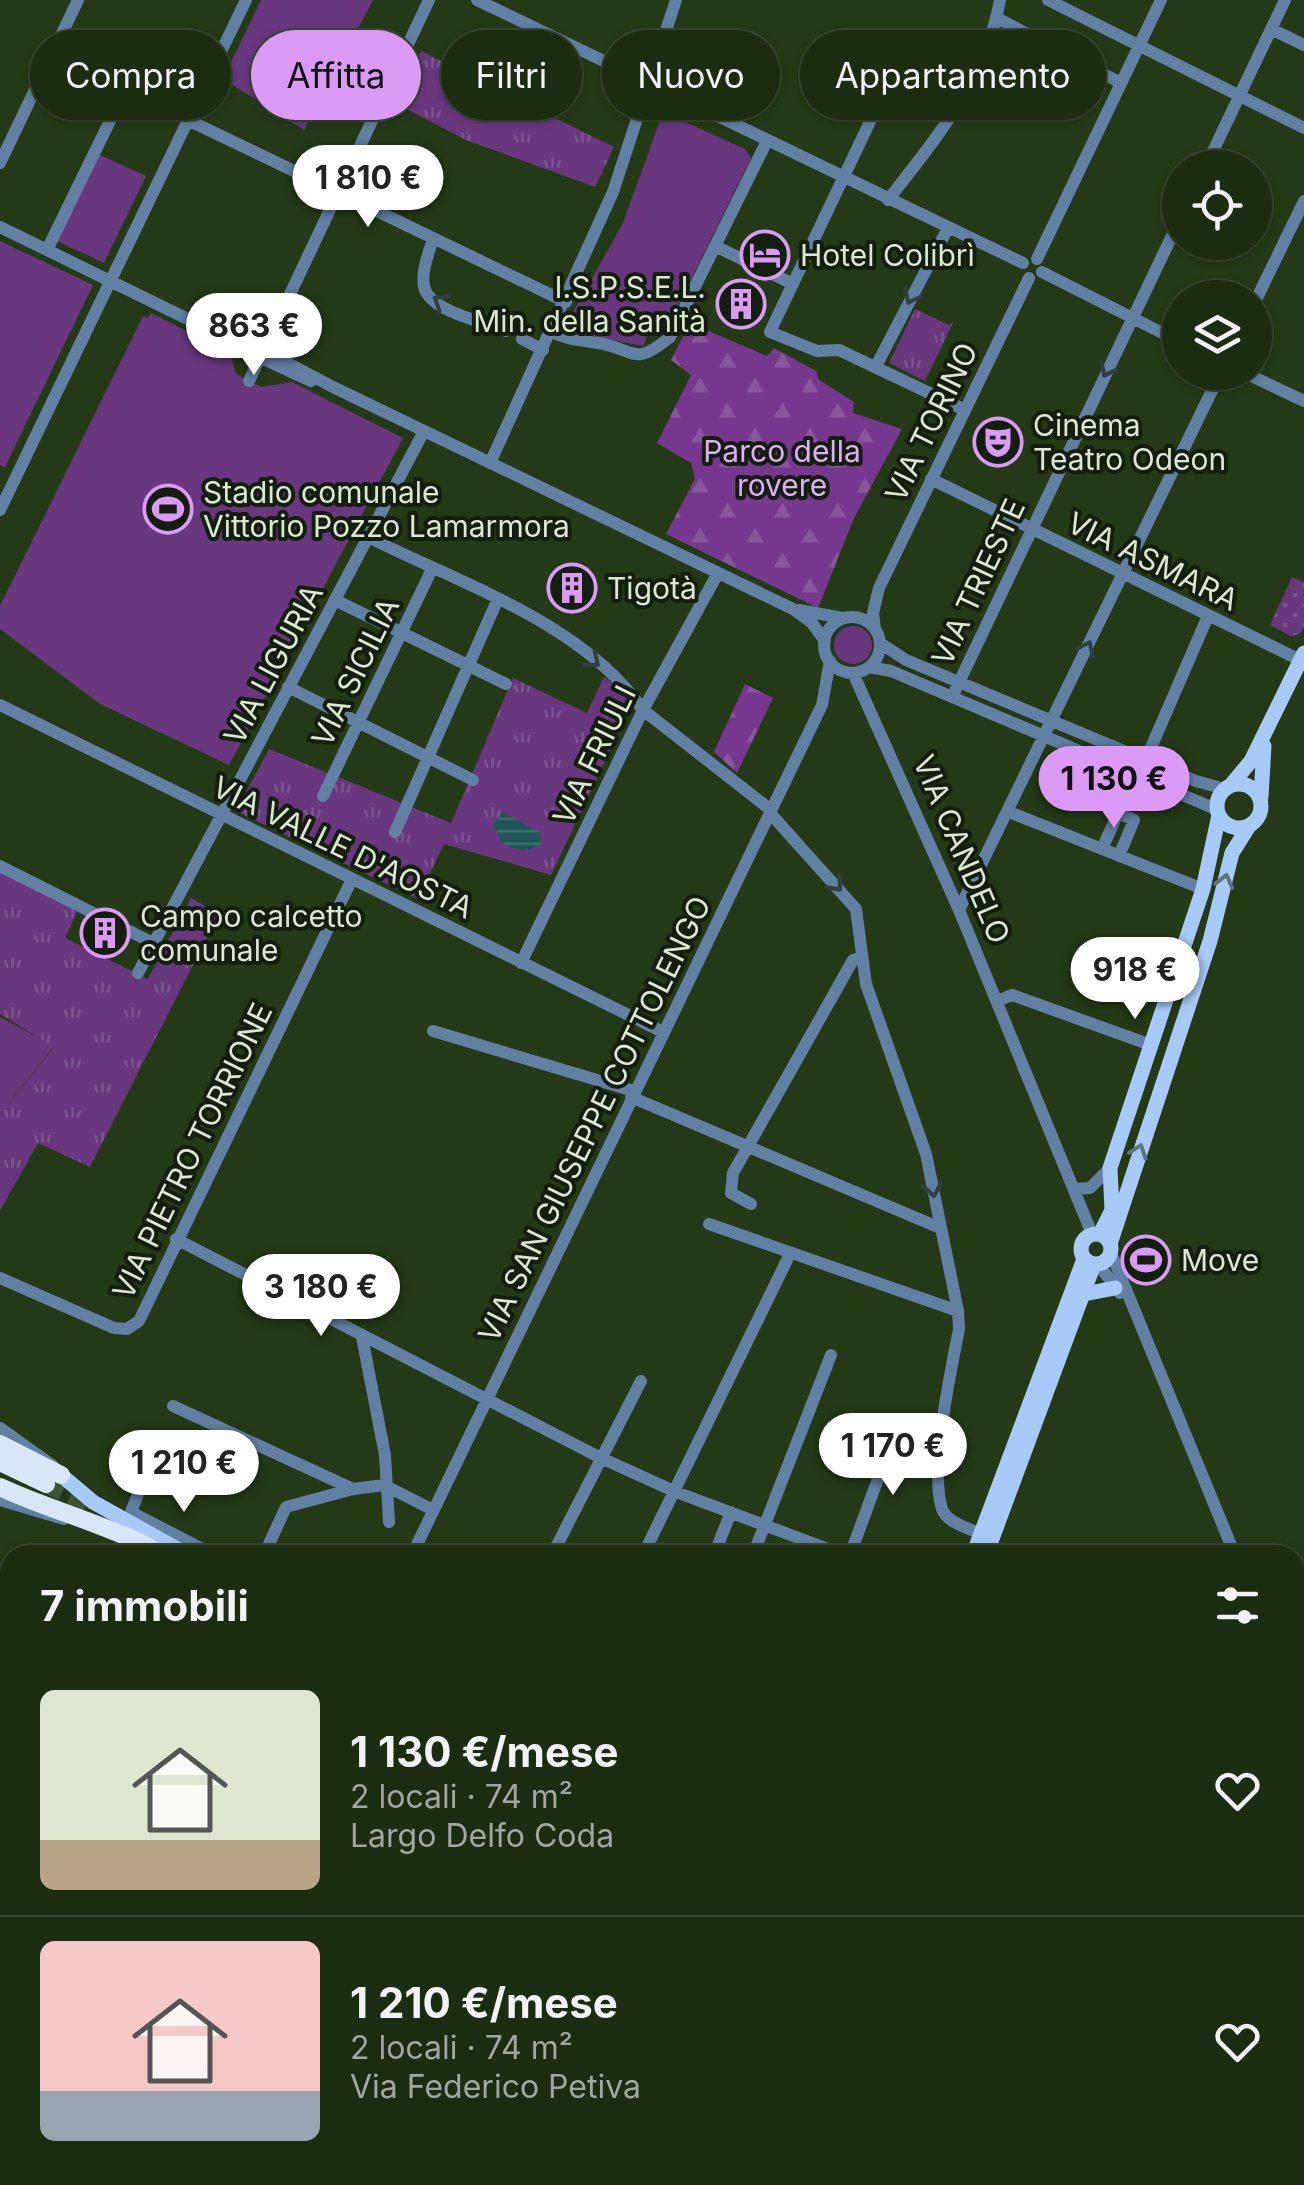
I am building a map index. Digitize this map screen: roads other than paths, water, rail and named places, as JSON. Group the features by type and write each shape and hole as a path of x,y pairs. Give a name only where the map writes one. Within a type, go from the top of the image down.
{"highway":[{"path":"0,1444 50,1484"},
{"path":"0,1462 50,1484"},
{"path":"0,1474 50,1484"},
{"path":"0,1487 56,1511 101,1522 144,1545"}],"main road":[{"path":"990,1545 1112,1210 1110,1168 1202,889 1218,812 1228,787 1267,732 1302,657"},
{"path":"977,1545 1098,1250 1210,941 1232,853 1258,816 1267,732"},
{"path":"1228,787 1250,786 1261,803"},
{"path":"1218,812 1231,826 1248,826"},
{"path":"1084,1294 1120,1293"},
{"path":"50,1484 93,1502 170,1545"}],"street":[{"path":"0,163 78,0"},
{"path":"231,31 246,0"},
{"path":"248,381 428,0"},
{"path":"476,0 602,61"},
{"path":"667,30 676,0"},
{"path":"888,200 969,92 1000,0"},
{"path":"1048,0 1304,128"},
{"name":"VIA TORINO","path":"876,629 873,613 879,588 1161,0"},
{"path":"1213,150 1285,0"},
{"path":"997,18 1121,84"},
{"path":"1271,29 1304,46"},
{"path":"47,250 110,120"},
{"path":"0,510 188,120 566,302"},
{"path":"490,463 566,302 639,120"},
{"path":"724,120 1162,333"},
{"path":"872,120 770,332 817,351 840,350 965,410"},
{"path":"552,332 575,342 600,343 629,356 642,356 670,337 767,141"},
{"path":"1266,280 1304,200"},
{"path":"0,227 793,608 812,623 825,641 830,661 859,670 891,670 1218,812"},
{"path":"876,366 948,228"},
{"path":"433,238 424,276 424,290 432,301 506,331"},
{"path":"715,246 793,284"},
{"name":"VIA TRIESTE","path":"952,696 1162,256"},
{"path":"522,340 543,350"},
{"path":"1272,386 1304,401"},
{"path":"959,910 1212,390"},
{"name":"VIA LIGURIA","path":"138,973 424,431"},
{"name":"VIA ASMARA","path":"931,479 1121,575 1302,657"},
{"path":"368,537 512,608 584,654 630,692 642,710 770,812 856,909 860,958 926,1154 958,1311 959,1329 941,1443 942,1509 948,1518 981,1534"},
{"name":"VIA SICILIA","path":"323,796 432,569"},
{"name":"VIA FRIULI","path":"522,963 642,710 718,573"},
{"name":"VIA TORINO","path":"850,617 879,588"},
{"path":"335,600 506,684"},
{"path":"395,832 497,601"},
{"path":"793,608 850,617 876,629 880,643 906,660 1146,759 1228,787"},
{"path":"1146,759 1208,616"},
{"path":"825,641 832,626 850,617"},
{"path":"859,670 880,643"},
{"name":"VIA SAN GIUSEPPE COTTOLENGO","path":"417,1545 822,705 830,661"},
{"name":"VIA SAN GIUSEPPE COTTOLENGO","path":"822,705 859,670"},
{"name":"VIA CANDELO","path":"859,670 871,708 959,910 1098,1250 1232,1545"},
{"path":"288,688 474,780"},
{"name":"VIA VALLE D'AOSTA","path":"0,705 663,1032"},
{"path":"1009,812 1202,889"},
{"path":"1102,849 1118,813 1134,820 1119,856"},
{"path":"0,866 152,943"},
{"name":"VIA PIETRO TORRIONE","path":"7,1280 114,1328 127,1329 139,1321 352,879"},
{"path":"751,1204 738,1200 728,1184 853,960 860,958"},
{"path":"997,1001 1012,994 1150,1045"},
{"path":"433,1032 633,1094 746,1148 940,1228"},
{"path":"1074,1189 1090,1188 1110,1168"},
{"path":"709,1224 958,1311"},
{"path":"176,1239 599,1456 676,1492 819,1545"},
{"path":"648,1545 787,1260"},
{"path":"362,1337 386,1455 384,1485 389,1522"},
{"path":"757,1545 831,1355"},
{"path":"557,1545 599,1456 641,1381"},
{"path":"173,1406 353,1489"},
{"path":"851,1545 897,1427"},
{"path":"0,1428 43,1456 50,1484"},
{"path":"144,1479 132,1512 195,1545"},
{"path":"269,1545 286,1507 353,1489 384,1485 433,1510"},
{"path":"0,1500 36,1514 88,1523 134,1545"},
{"path":"718,1545 731,1512"}],"water":[{"path":"503,812 540,833 541,845 523,851 503,844 493,824"}],"tunnel":[{"path":"46,1484 95,1507"}],"place":[{"name":"Hotel Colibrì","path":"765,255"},
{"name":"I.S.P.S.E.L. Min. della Sanità","path":"741,304"},
{"name":"Cinema Teatro Odeon","path":"998,442"},
{"name":"Stadio comunale Vittorio Pozzo Lamarmora","path":"168,509"},
{"name":"Tigotà","path":"572,588"},
{"name":"Campo calcetto comunale","path":"105,933"},
{"name":"Move","path":"1146,1260"}],"park label":[{"name":"Parco della rovere","path":"782,468"}]}
